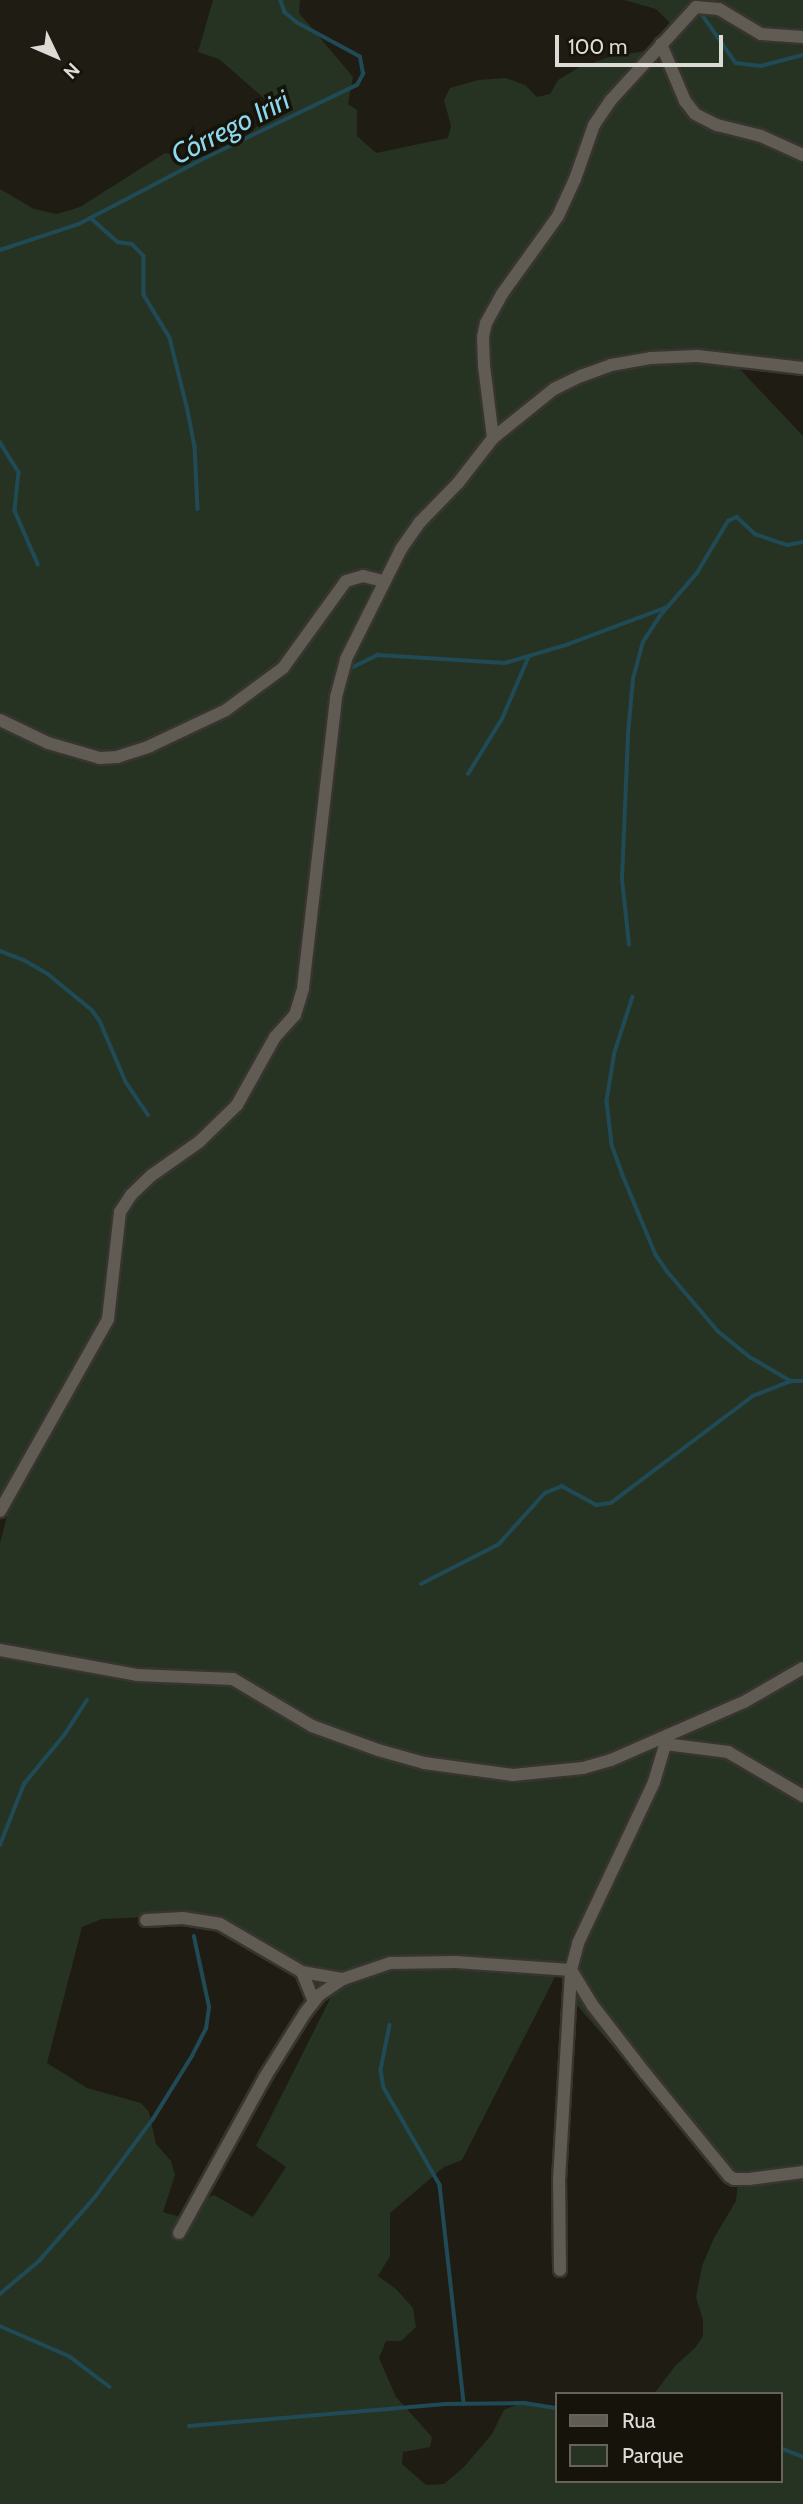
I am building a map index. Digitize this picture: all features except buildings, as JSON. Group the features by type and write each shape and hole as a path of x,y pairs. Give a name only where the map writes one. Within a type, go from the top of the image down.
{"street":[{"path":"493,438 484,366 483,337 486,323 502,294 563,207 594,125 611,100 696,7 721,6 761,34 803,37"},
{"path":"661,44 685,101 695,114 717,125 761,136 803,155"},
{"path":"0,1511 108,1319 120,1212 131,1195 199,1142 237,1105 275,1037 295,1015 303,988 336,697 346,659 383,581 420,522 458,483 493,438 554,389 611,365 651,358 697,356 803,368"},
{"path":"0,720 48,743 100,758 117,757 150,746 226,710 283,668 346,581 363,576 383,581"},
{"path":"0,1650 136,1675 233,1679 312,1726 355,1742 424,1763 513,1776 583,1768 667,1740 744,1702 803,1668"},
{"path":"667,1740 728,1752 803,1796"},
{"path":"560,2270 559,2180 571,1970 578,1943 654,1782 667,1740"},
{"path":"146,1920 183,1918 220,1924 302,1972 343,1979"},
{"path":"179,2233 265,2077 314,2001 343,1979 390,1963 456,1962 571,1970"},
{"path":"571,1970 593,2006 729,2176 734,2179 749,2179 803,2172"},
{"path":"302,1972 314,2001"}],"green space":[{"path":"213,0 300,0 299,13 353,77 348,104 357,110 357,136 376,153 448,138 451,126 444,100 450,88 478,80 506,78 525,85 537,97 550,94 558,80 578,68 609,57 651,50 674,27 656,9 624,0 803,0 803,369 737,366 803,436 803,2504 0,2504 0,1543 12,1497 0,1495 0,189 34,209 57,214 80,207 165,153 196,159 227,149 253,131 274,107 219,59 198,52","holes":["192,1915 234,1933 315,1988 332,1995 256,2146 286,2167 253,2217 214,2195 196,2203 183,2218 163,2212 175,2175 171,2161 156,2144 149,2112 141,2103 87,2088 47,2063 82,1927 102,1919","558,1971 575,2003 674,2117 738,2181 736,2201 714,2238 702,2266 696,2297 703,2320 703,2336 656,2392 782,2392 782,2483 554,2483 554,2409 526,2401 504,2410 492,2434 464,2467 444,2484 426,2485 402,2464 403,2452 430,2447 432,2437 396,2397 379,2358 386,2341 401,2341 416,2327 413,2308 396,2289 378,2276 390,2256 390,2213 444,2167 462,2160"]}],"waterway":[{"name":"Córrego Iriri","path":"0,250 79,224 203,159 357,85 363,74 360,57 297,23 285,13 280,0"},
{"name":"Córrego Iriri","path":"699,10 736,63 761,66 803,55"},
{"path":"91,218 118,242 132,244 144,256 144,295 170,338 188,411 195,446 198,509"},
{"path":"0,442 19,472 15,511 38,564"},
{"path":"629,945 622,879 628,734 633,679 643,642 659,617 697,573 728,521 737,517 755,534 787,545 803,542"},
{"path":"351,668 378,655 505,663 569,644 665,608"},
{"path":"468,774 502,719 528,658"},
{"path":"0,951 24,960 48,974 92,1010 100,1021 126,1082 148,1115"},
{"path":"633,997 615,1052 607,1101 612,1145 622,1173 656,1255 667,1271 718,1331 750,1357 791,1381"},
{"path":"421,1584 499,1544 545,1493 562,1486 596,1505 611,1503 753,1396 791,1381 803,1381"},
{"path":"0,1845 24,1784 65,1734 87,1700"},
{"path":"0,2294 39,2261 95,2197 153,2119 192,2056 206,2029 209,2007 194,1937"},
{"path":"390,2025 381,2070 384,2088 440,2185 464,2404"},
{"path":"0,2326 69,2356 110,2387"},
{"path":"189,2426 445,2404 524,2403 554,2408"},
{"path":"782,2449 803,2457"}]}
